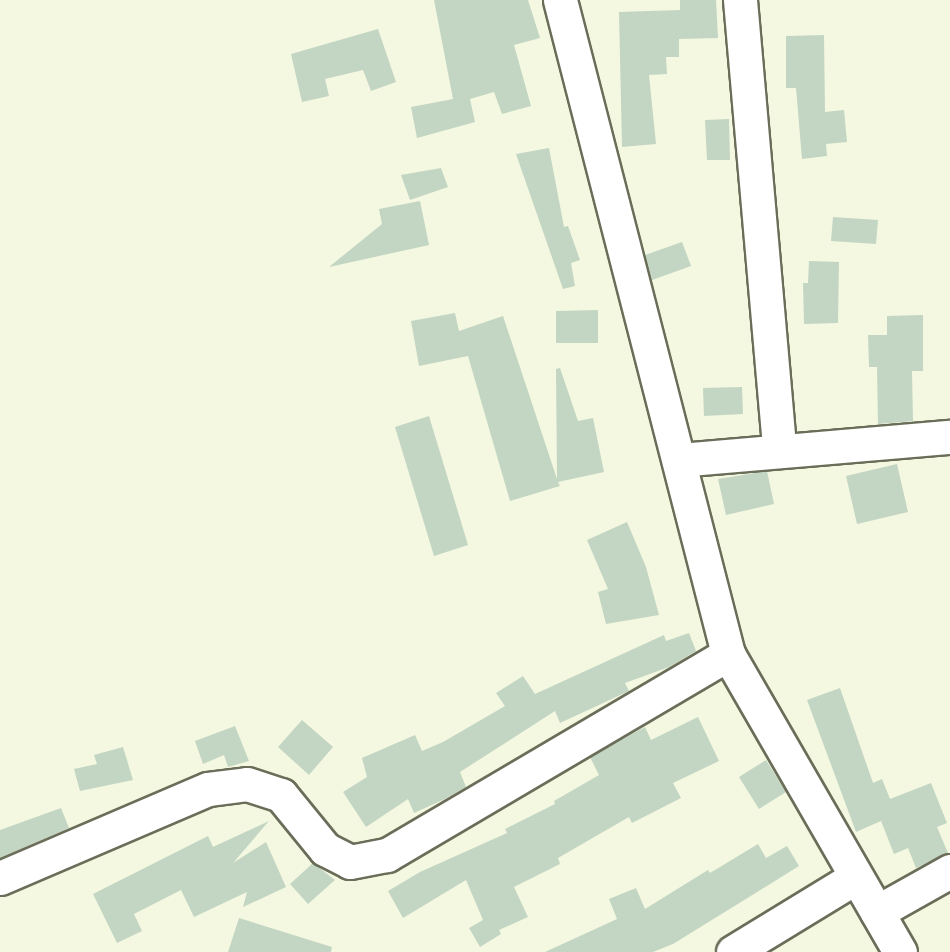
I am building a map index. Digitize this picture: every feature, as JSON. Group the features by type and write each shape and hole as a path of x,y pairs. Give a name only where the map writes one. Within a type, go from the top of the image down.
{"street":[{"path":"560,0 728,654 900,952"},
{"path":"740,0 778,449"},
{"path":"679,460 778,449 950,437"},
{"path":"0,878 208,789 247,784 281,795 325,849 350,862 387,855 728,654"},
{"path":"877,912 950,871"},
{"path":"733,952 856,877"}],"building":[{"path":"434,0 528,0 540,38 514,45 531,106 502,114 494,92 470,99 475,122 417,138 411,107 453,99"},
{"path":"680,0 716,0 718,38 679,39 679,57 666,57 667,74 649,75 656,144 622,147 619,12 680,10"},
{"path":"378,29 396,82 371,91 363,70 325,79 329,96 302,102 291,54"},
{"path":"824,35 825,112 844,110 847,142 826,144 827,156 802,159 796,88 786,88 786,36"},
{"path":"729,119 730,160 707,160 705,120"},
{"path":"549,148 564,227 568,226 580,260 571,263 575,286 563,289 516,154"},
{"path":"441,168 448,187 410,200 401,175"},
{"path":"420,201 429,245 329,267 382,224 379,209"},
{"path":"833,217 878,220 876,244 831,241"},
{"path":"682,242 691,266 652,280 645,255"},
{"path":"809,261 839,262 838,323 804,324 803,283 808,283"},
{"path":"598,310 598,343 556,343 556,311"},
{"path":"455,313 459,331 503,316 557,479 556,369 560,368 578,421 593,418 604,472 558,482 560,486 510,501 468,356 419,366 411,321"},
{"path":"923,315 923,371 912,371 913,421 878,424 877,367 869,367 868,335 887,335 887,316"},
{"path":"742,387 743,414 704,416 703,388"},
{"path":"429,416 468,545 434,556 395,427"},
{"path":"897,464 908,512 857,524 846,476"},
{"path":"767,471 774,504 726,515 718,479"},
{"path":"627,522 646,567 659,615 606,624 598,592 608,589 587,540"},
{"path":"689,633 696,651 669,667 625,683 629,691 560,723 555,711 460,772 466,787 445,799 414,813 408,799 366,827 343,792 367,777 362,758 415,735 422,751 443,742 505,706 496,693 523,676 535,694 664,635 666,641"},
{"path":"840,688 873,783 882,779 890,799 931,783 947,823 937,827 948,853 916,868 908,848 894,854 881,821 856,832 807,700"},
{"path":"698,717 719,761 673,783 681,798 632,823 629,817 558,858 560,864 514,887 528,917 499,930 501,934 480,947 469,928 483,920 466,880 403,918 388,891 420,872 507,833 505,829 555,804 554,801 599,775 590,757 645,727 651,740"},
{"path":"302,720 333,747 309,775 278,747"},
{"path":"235,726 249,761 228,767 224,755 203,764 195,741"},
{"path":"123,747 133,780 80,791 74,769 97,764 94,755"},
{"path":"766,760 786,792 759,809 739,777"},
{"path":"61,808 69,828 0,858 0,830"},
{"path":"269,821 233,863 266,842 286,887 243,907 247,892 194,917 181,890 134,914 142,931 117,943 93,894 208,836 213,847"},
{"path":"758,844 766,858 787,846 799,866 673,944 653,952 545,952 617,919 609,899 636,888 645,909 708,870 710,873"},
{"path":"313,863 335,880 308,904 290,884"},
{"path":"239,918 332,947 331,952 228,952"}]}
